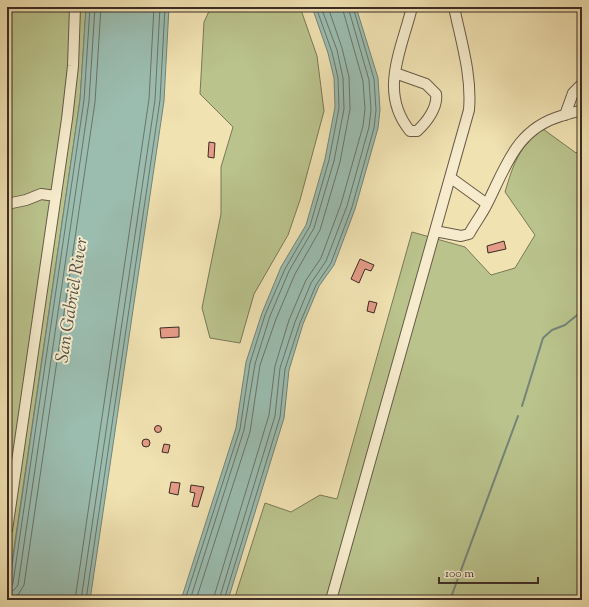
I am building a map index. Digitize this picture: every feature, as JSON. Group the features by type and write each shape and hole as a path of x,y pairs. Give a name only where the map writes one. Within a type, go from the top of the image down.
{"lane":[{"path":"7,530 56,196 73,66 75,7"},
{"path":"395,73 426,84 436,94 437,100 433,109 417,131 410,131 398,109 393,85 395,73 412,7"},
{"path":"331,600 451,178 468,110 470,96 466,62 454,7"},
{"path":"565,115 573,93 582,84"},
{"path":"435,231 461,236 469,234 487,204 513,150 524,137 537,127 554,118 582,111"},
{"path":"451,178 487,204"},
{"path":"7,204 26,200 41,194 56,196"}],"green space":[{"path":"7,7 86,7 86,10 80,100 7,596"},
{"path":"211,7 300,7 317,56 324,111 300,200 288,235 254,294 240,343 210,338 202,308 221,214 221,167 233,127 200,94 204,22"},
{"path":"543,129 576,153 582,147 582,600 234,600 265,503 291,512 320,495 337,499 412,232 465,247 491,275 515,268 535,235 505,192 518,157 528,142"}],"water":[{"name":"San Gabriel River","path":"86,7 169,7 164,101 90,600 7,600 80,100"},
{"path":"312,7 356,7 378,78 380,110 378,128 355,209 334,265 319,286 303,324 289,370 284,418 228,600 181,600 236,428 246,362 262,313 281,267 306,225 325,159 335,107 334,78 328,53"}],"building":[{"path":"209,142 215,143 214,158 208,157"},
{"path":"504,241 506,249 488,253 487,246"},
{"path":"360,259 374,265 371,271 365,269 359,283 351,279"},
{"path":"369,301 377,303 374,313 367,311"},
{"path":"179,327 179,337 161,338 160,328"},
{"path":"158,426 161,429 158,432 155,429"},
{"path":"144,439 148,439 150,443 148,447 144,447 142,445 142,441"},
{"path":"164,444 170,445 168,453 162,452"},
{"path":"171,482 180,483 178,495 169,493"},
{"path":"191,485 204,487 198,507 192,506 195,493 190,492"}],"waterway":[{"path":"522,406 543,338 552,330 565,325 582,311"},
{"path":"450,600 518,416"}]}
